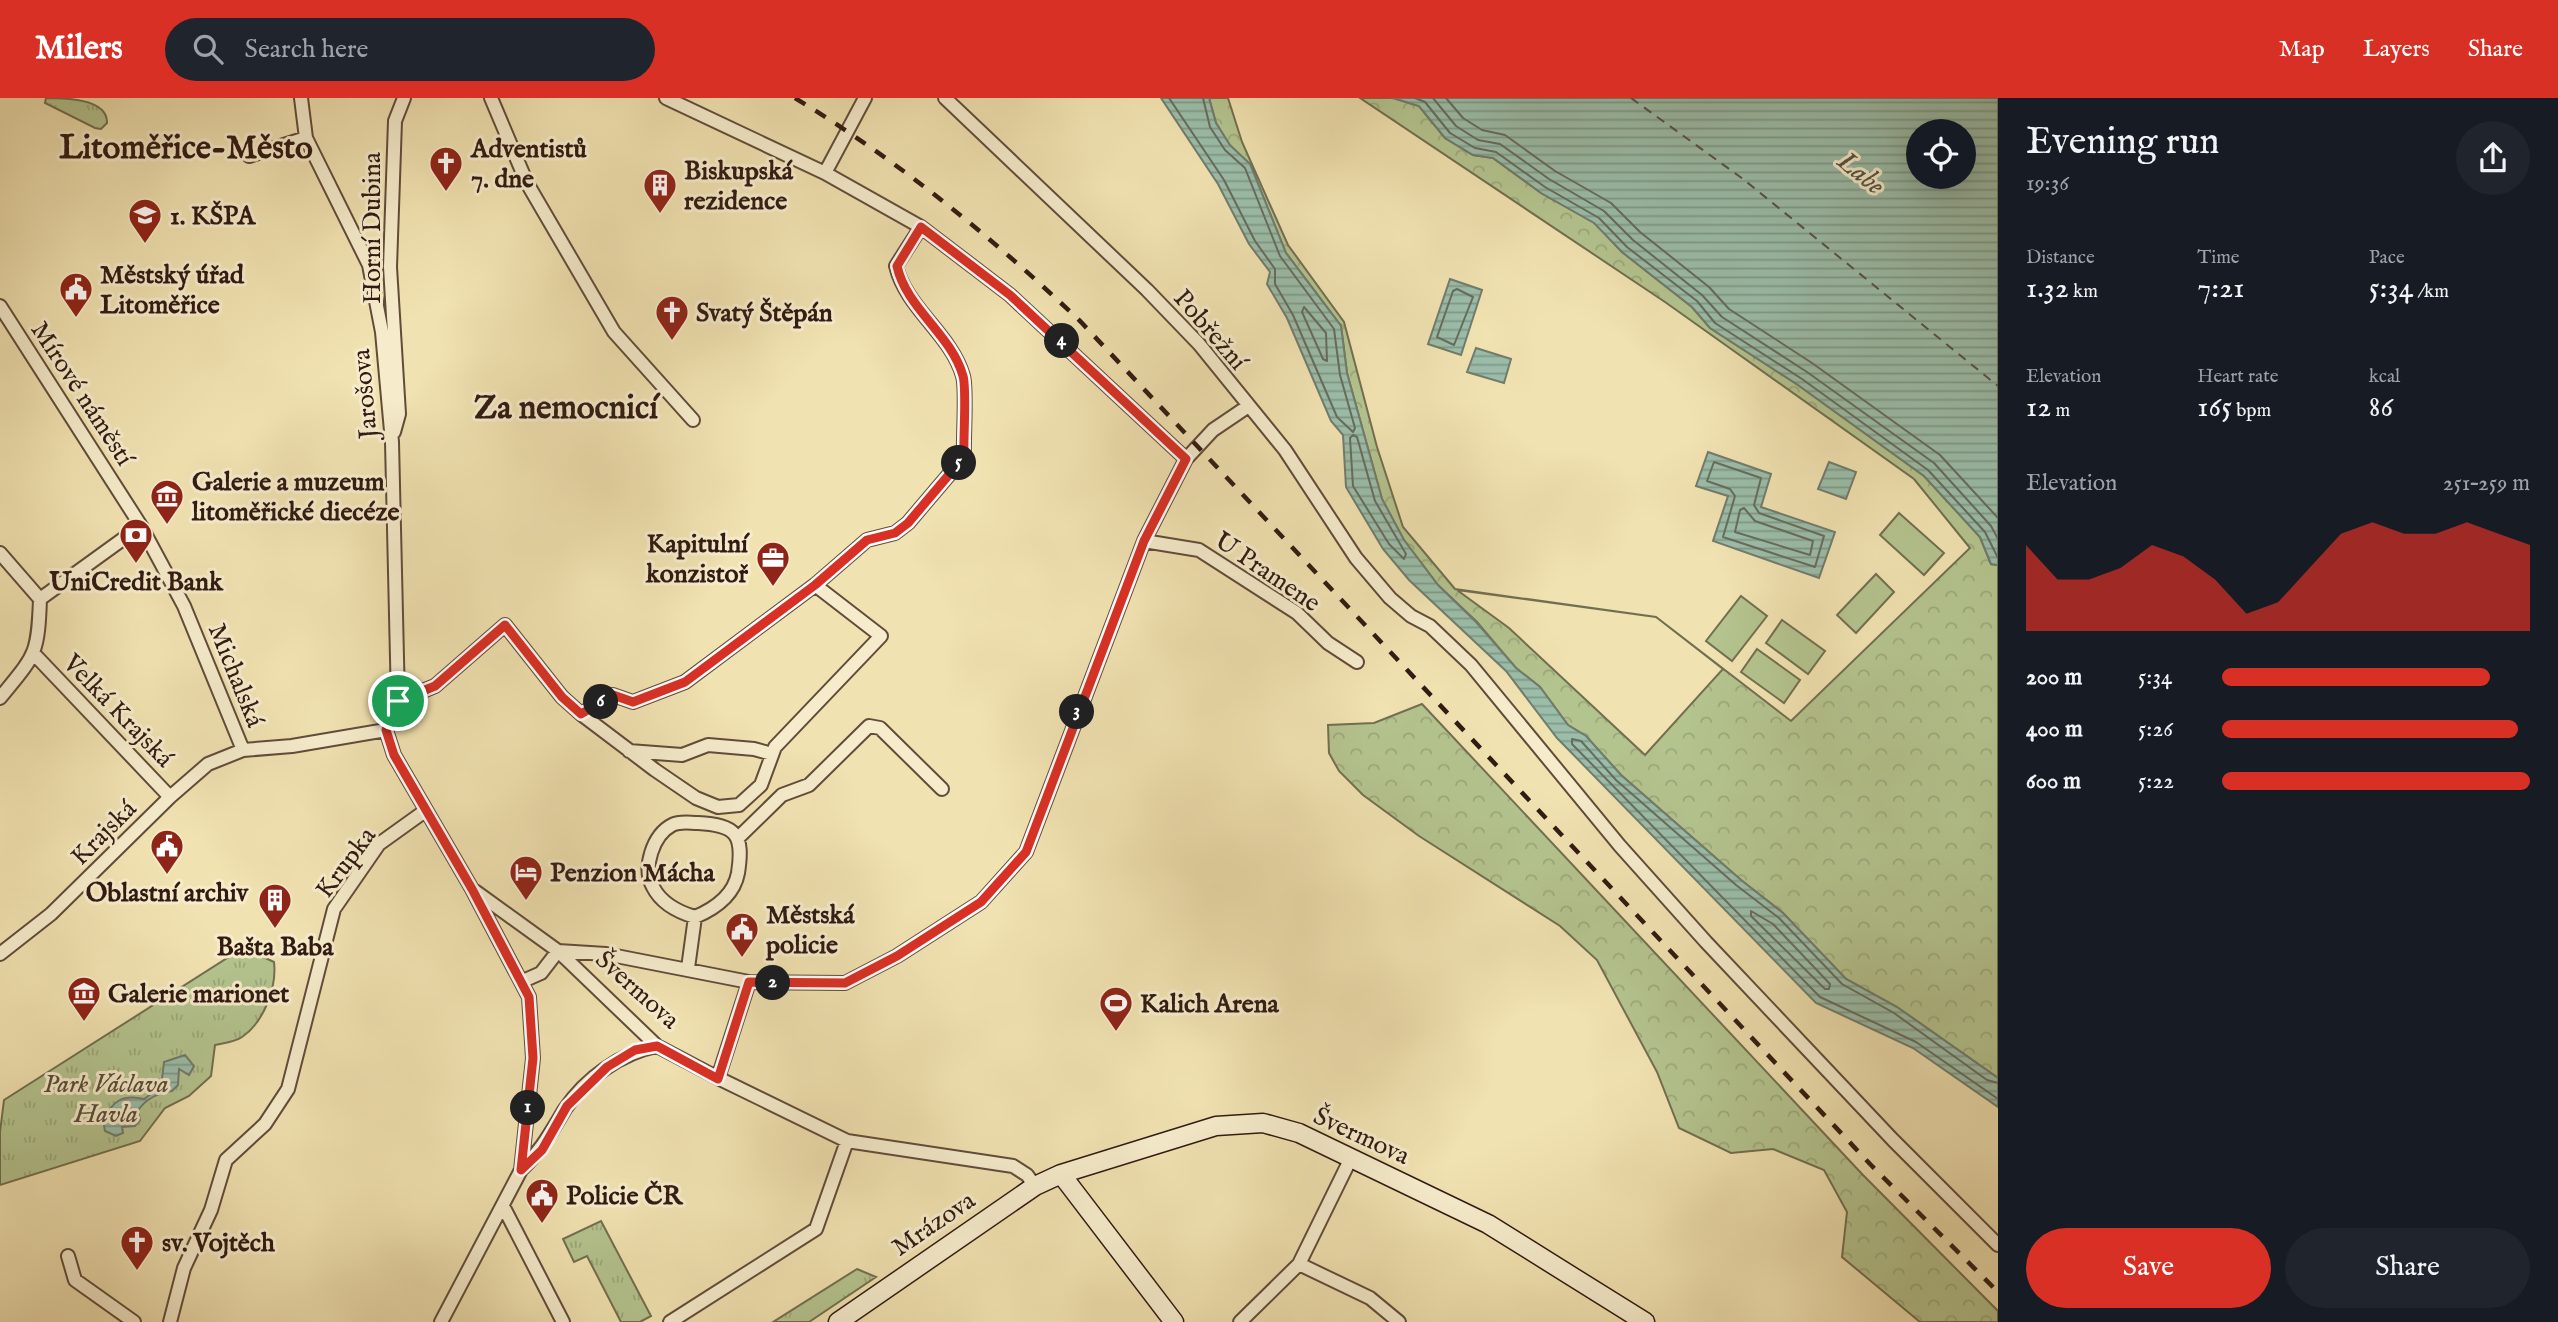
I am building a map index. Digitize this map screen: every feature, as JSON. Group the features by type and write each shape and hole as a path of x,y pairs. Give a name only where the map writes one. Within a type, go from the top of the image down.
{"main road":[{"name":"Švermova","path":"1061,1174 1190,1132 1247,1122 1288,1128 1488,1224 1645,1322"},
{"name":"Mrázova","path":"838,1322 1035,1186 1061,1174"},
{"path":"1061,1174 1174,1322"}],"street":[{"name":"Jarošova","path":"301,98 306,138 369,265 382,332 392,442 398,701"},
{"name":"Horní Dubina","path":"392,442 399,414 390,267 395,121 404,98"},
{"path":"491,98 527,183 614,332 693,419"},
{"path":"666,98 825,173 921,227 1010,295 1186,459"},
{"path":"825,173 865,98"},
{"name":"Pobřežní","path":"946,98 1147,290 1199,344 1311,486 1356,558 1390,598 1411,616 1430,626 1471,665 1620,846 1706,942 1893,1140 1998,1245"},
{"path":"249,156 306,138"},
{"path":"581,714 613,695 633,702 685,682 815,585 867,540 895,533 908,523 964,457 963,377 937,330 901,286 897,266 921,227"},
{"name":"Mírové náměstí","path":"0,306 141,526"},
{"path":"523,981 541,973 558,951 606,954 749,982 845,983 897,956 981,902 1026,852 1144,541 1186,459 1213,429 1247,407"},
{"path":"40,599 141,526"},
{"name":"Michalská","path":"141,526 184,606 243,750 292,746 386,730"},
{"name":"U Pramene","path":"1144,541 1199,550 1297,613 1328,643 1357,662"},
{"path":"0,553 40,599 39,638 35,655 0,698"},
{"path":"521,1170 533,1058 529,997 523,981 472,889 394,755 386,730 398,701 435,686 505,625 562,697 628,751 696,798 718,807 739,805 761,785 775,747 881,636 815,585"},
{"name":"Velká Krajská","path":"35,655 170,797"},
{"path":"738,838 782,795 809,785 869,726 880,728 942,789"},
{"path":"628,751 682,755 708,745 772,754"},
{"name":"Krajská","path":"0,954 51,914 170,797 208,764 243,750"},
{"name":"Krupka","path":"170,1322 184,1268 211,1210 226,1160 277,1109 288,1089 334,909 380,845 425,811"},
{"path":"680,822 724,825 732,828 738,838 738,876 716,906 695,918 679,912 652,886 650,863 656,841 671,826 680,822"},
{"name":"Švermova","path":"472,889 558,951 657,1046 718,1079 847,1141 1013,1166 1027,1175 1035,1186"},
{"path":"688,968 695,918"},
{"path":"718,1079 749,982"},
{"path":"441,1322 477,1247 503,1206 521,1170 542,1150 567,1106 607,1067 635,1050 657,1046"},
{"path":"670,1322 816,1229 847,1141"},
{"path":"1240,1322 1299,1264 1351,1158"},
{"path":"503,1206 563,1322"},
{"path":"68,1256 75,1280 134,1322"},
{"path":"1299,1264 1370,1298 1399,1322"}],"green space":[{"path":"46,98 73,99 93,104 105,115 107,123 101,129 95,128 45,103"},
{"path":"1209,98 1228,98 1242,142 1288,245 1344,322 1377,447 1403,527 1455,589 1656,617 1791,721 1970,548 1914,479 1665,302 1360,98 1393,98 1419,106 1445,138 1473,155 1493,158 1541,193 1595,223 1622,252 1692,307 1710,328 1798,385 1924,476 1980,537 1991,564 1998,565 1998,1078 1897,1007 1846,979 1783,913 1741,880 1621,775 1586,736 1568,725 1540,687 1516,668 1477,622 1438,585 1404,540 1382,499 1347,373 1341,326 1286,253 1250,164 1230,146 1216,123","holes":["1457,590 1656,617 1723,669 1645,755 1509,628"]},
{"path":"1899,513 1944,553 1924,575 1880,535"},
{"path":"1876,574 1894,592 1856,633 1837,615"},
{"path":"1741,596 1767,616 1732,661 1706,641"},
{"path":"1782,620 1825,651 1808,674 1766,643"},
{"path":"1757,649 1800,680 1784,703 1741,672"},
{"path":"1422,704 1862,1174 1998,1311 1998,1322 1920,1322 1842,1257 1847,1212 1824,1170 1773,1149 1731,1153 1679,1128 1657,1072 1597,960 1560,926 1419,836 1363,795 1339,771 1329,753 1328,725 1374,723"},
{"name":"Park Václava Havla","path":"243,948 274,962 271,993 263,1013 250,1030 236,1040 215,1045 211,1076 189,1096 165,1108 140,1141 0,1185 0,1132 4,1100"},
{"path":"601,1221 651,1316 640,1322 621,1322 587,1256 574,1262 563,1239"},
{"path":"857,1269 876,1277 809,1322 773,1322"}],"water":[{"path":"1161,98 1209,98 1216,123 1230,145 1250,164 1286,253 1341,326 1347,373 1382,499 1404,540 1438,585 1476,622 1516,668 1540,687 1568,725 1586,736 1621,775 1741,880 1783,913 1846,979 1897,1007 1998,1078 1998,1107 1913,1048 1816,1003 1557,738 1506,671 1409,580 1383,549 1346,487 1343,435 1331,421 1287,318 1267,284 1270,272 1249,244 1218,184"},
{"name":"Labe","path":"1393,98 1998,98 1998,565 1991,564 1980,537 1924,476 1798,385 1710,328 1692,307 1622,252 1594,223 1541,193 1493,158 1473,155 1445,138 1419,106"},
{"path":"1450,279 1482,290 1461,355 1428,344"},
{"path":"1476,348 1511,359 1504,383 1467,372"},
{"path":"1708,452 1771,474 1761,507 1835,532 1819,578 1713,541 1728,496 1696,486"},
{"path":"1829,462 1856,472 1846,499 1818,489"},
{"path":"185,1055 194,1066 189,1075 179,1069 178,1085 172,1091 157,1095 144,1103 138,1111 140,1120 135,1126 122,1127 123,1133 116,1136 105,1131 103,1120 119,1100 144,1099 161,1087 164,1062"}],"ferry route":[{"path":"1631,98 1743,179 1998,386"}],"railway":[{"path":"795,98 871,148 944,202 1014,260 1081,322 1871,1165 1998,1292"}],"place":[{"name":"Adventistů 7. dne","path":"446,193"},
{"name":"Biskupská rezidence","path":"660,215"},
{"name":"1. KŠPA","path":"145,245"},
{"name":"Městský úřad Litoměřice","path":"76,319"},
{"name":"Svatý Štěpán","path":"672,342"},
{"name":"Galerie a muzeum litoměřické diecéze","path":"167,526"},
{"name":"UniCredit Bank","path":"136,565"},
{"name":"Kapitulní konzistoř","path":"773,588"},
{"name":"Oblastní archiv","path":"167,876"},
{"name":"Penzion Mácha","path":"526,902"},
{"name":"Bašta Baba","path":"275,930"},
{"name":"Městská policie","path":"742,959"},
{"name":"Galerie marionet","path":"84,1023"},
{"name":"Kalich Arena","path":"1116,1033"},
{"name":"Policie ČR","path":"542,1225"},
{"name":"sv. Vojtěch","path":"137,1272"}],"district":[{"name":"Litoměřice-Město","path":"186,146"},
{"name":"Za nemocnicí","path":"566,406"}],"route":[{"path":"921,227 1010,295 1186,459 1144,541 1074,718 1053,783 1026,852 981,902 897,956 845,983 798,985 749,982 718,1079 657,1046 635,1050 607,1067 567,1106 542,1150 521,1170 533,1058 529,997 523,981 472,889 394,755 386,730 398,701 435,686 505,625 562,697 581,714 613,695 633,702 685,682 815,585 867,540 895,533 908,523 964,457 963,377 937,330 901,286 897,266 921,227"}]}
